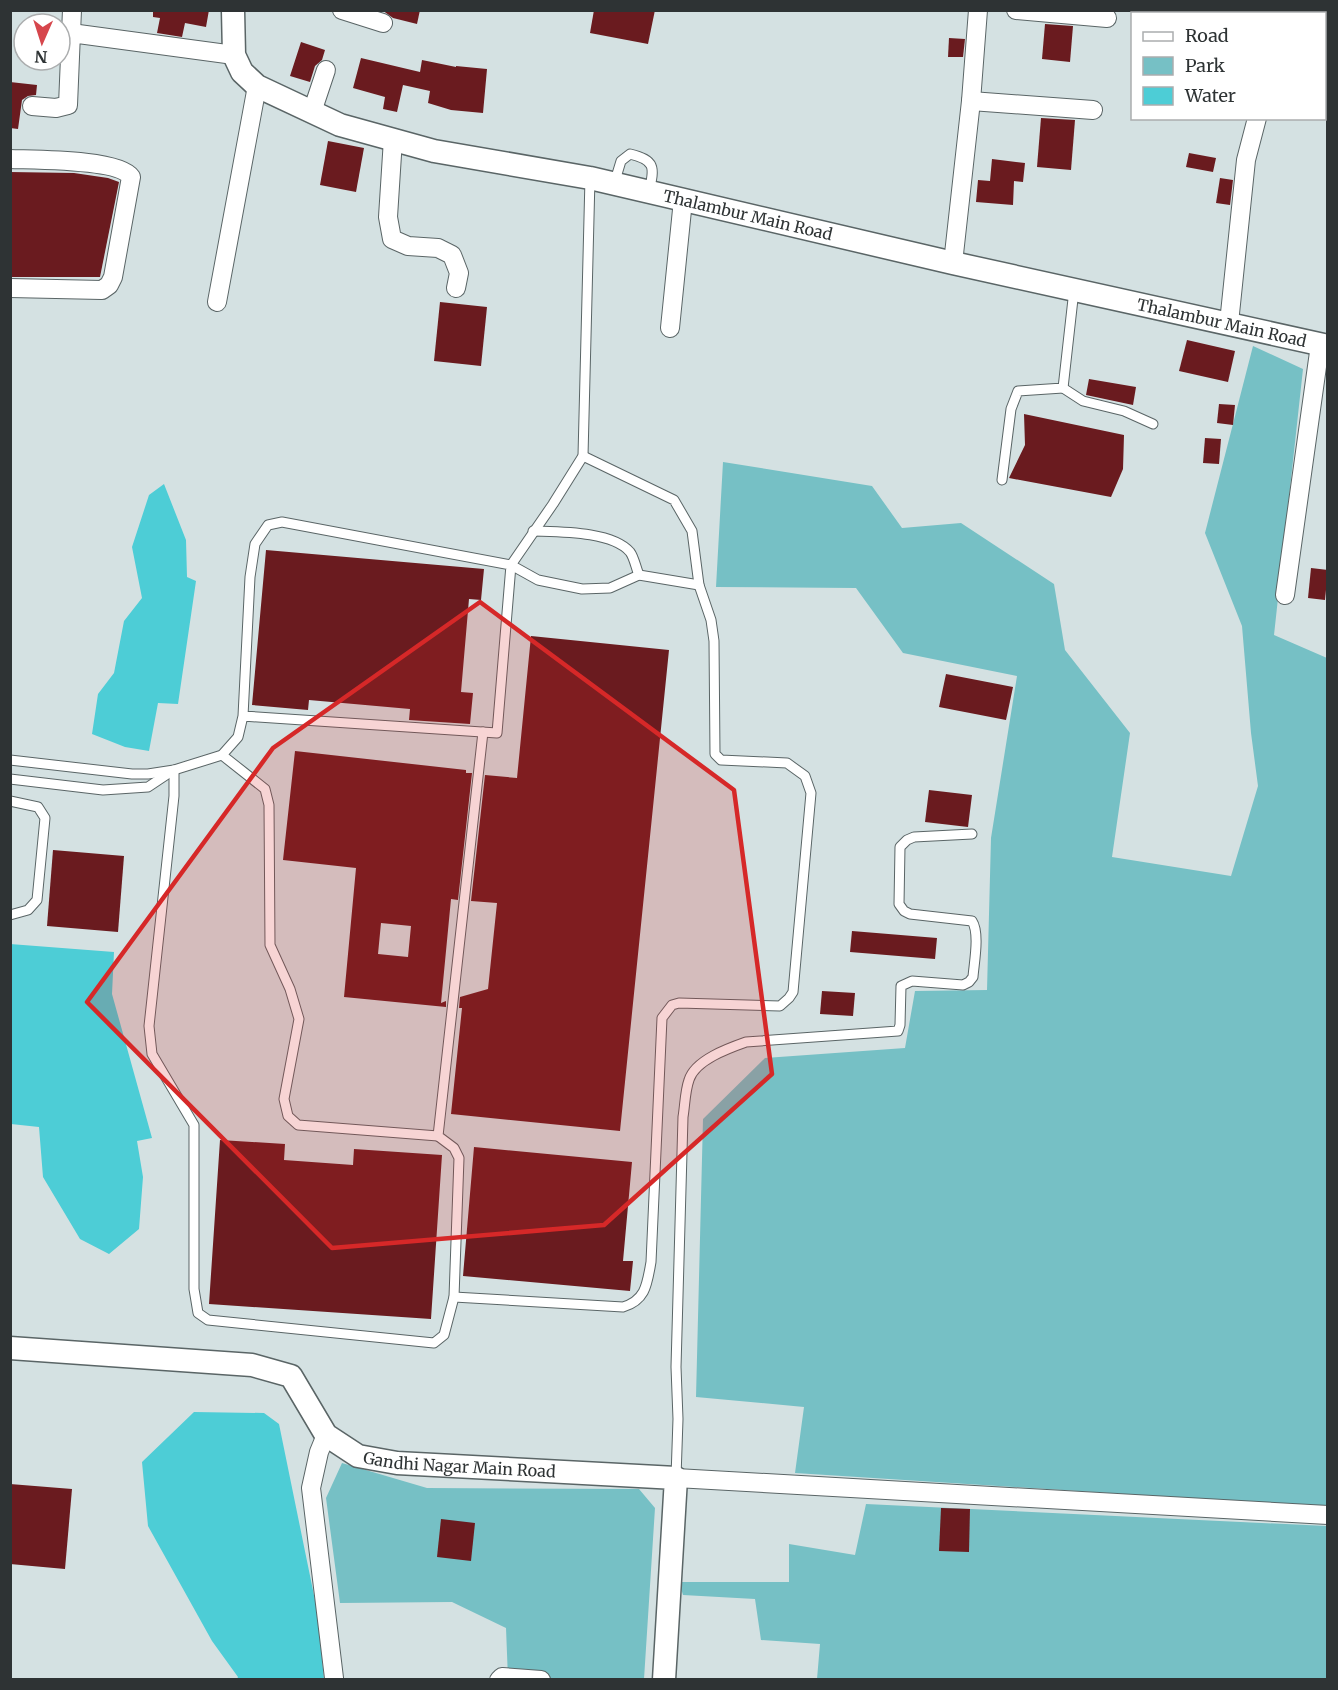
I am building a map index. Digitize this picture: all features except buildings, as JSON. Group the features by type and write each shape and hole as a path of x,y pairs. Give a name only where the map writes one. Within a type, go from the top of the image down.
{"street":[{"path":"72,33 234,55 233,10"},
{"path":"342,10 383,23"},
{"path":"953,263 971,101 978,10"},
{"path":"1016,10 1078,13 1107,18"},
{"name":"Thalambur Main Road","path":"234,55 242,72 257,86 340,125 434,151 590,178 953,263 1324,346"},
{"path":"312,112 326,70"},
{"path":"32,106 56,108 68,105 69,72"},
{"path":"217,302 257,86"},
{"path":"971,101 1093,110"},
{"path":"1229,323 1246,160 1256,120"},
{"path":"393,140 388,217 392,239 408,246 438,248 452,255 459,273 456,288"},
{"path":"10,159 53,160 117,167 128,172 131,177 113,277 108,285 102,290 10,288"},
{"path":"670,328 683,200"},
{"path":"1285,595 1324,346"},
{"name":"Gandhi Nagar Main Road","path":"10,1348 252,1365 272,1370 291,1376 326,1435 358,1456 397,1463 676,1478"},
{"path":"326,1435 319,1452 311,1488 334,1678"},
{"path":"663,1680 676,1478 1328,1515"},
{"path":"499,1680 502,1677 541,1680"}],"lane":[{"path":"614,184 621,161 630,154 645,157 652,165 649,192"},
{"path":"243,716 497,734 511,565 583,456 590,178"},
{"path":"1063,388 1074,290"},
{"path":"1002,480 1011,409 1018,391 1063,388 1083,401 1124,411 1153,424"},
{"path":"454,1297 623,1307 634,1304 641,1296 647,1282 651,1262 662,1018 672,1005 679,1003 780,1006 793,992 810,793 805,776 787,764 721,760 715,754 714,641 711,620 699,585 692,531 674,500 583,456"},
{"path":"10,760 148,774 174,770 222,755 238,737 243,716 250,577 255,544 268,525 282,522 511,565 538,580 582,589 610,588 639,575 699,585"},
{"path":"533,531 579,533 608,538 630,552 639,575"},
{"path":"438,1136 483,732"},
{"path":"174,770 174,796 149,1026 152,1054 194,1125 194,1289 198,1313 208,1320 434,1343 444,1335 454,1297 459,1158 454,1148 438,1136 298,1125 288,1116 284,1100 299,1019 290,990 270,945 269,805 265,789 222,755"},
{"path":"10,779 103,790 148,787 174,770"},
{"path":"10,801 38,807 45,818 38,900 28,910 10,915"},
{"path":"676,1478 678,1419 676,1368 683,1129 689,1078 702,1063 727,1049 746,1042 898,1030 901,986 906,982 963,985 969,982 973,977 975,925 972,921 910,914 904,911 899,904 899,892 900,848 907,840 914,837 972,834"}],"highlighted area":[{"path":"480,602 734,790 772,1074 604,1225 332,1248 87,1002 273,748"}],"green space":[{"path":"1253,346 1303,369 1274,635 1327,658 1327,1507 795,1473 804,1407 696,1397 703,1119 765,1058 905,1048 915,991 987,990 991,838 1017,676 903,653 856,588 716,587 723,462 872,486 902,528 961,523 1054,584 1065,650 1130,733 1112,857 1231,876 1258,786 1242,626 1205,533"},
{"path":"342,1463 427,1488 639,1489 655,1508 644,1679 508,1679 506,1628 452,1602 340,1603 326,1498"},
{"path":"866,1504 1327,1526 1327,1679 817,1679 820,1644 761,1640 755,1599 683,1595 679,1582 789,1582 789,1544 855,1555"}],"water":[{"path":"164,484 186,540 187,577 196,581 178,704 158,703 149,751 125,747 92,734 98,694 114,673 124,621 142,598 132,547 149,495"},
{"path":"10,944 114,952 112,994 152,1138 137,1141 143,1177 139,1229 109,1254 80,1239 43,1177 39,1127 11,1124"},
{"path":"194,1412 264,1413 279,1424 317,1610 324,1679 237,1679 238,1677 212,1641 148,1526 142,1462"}]}
